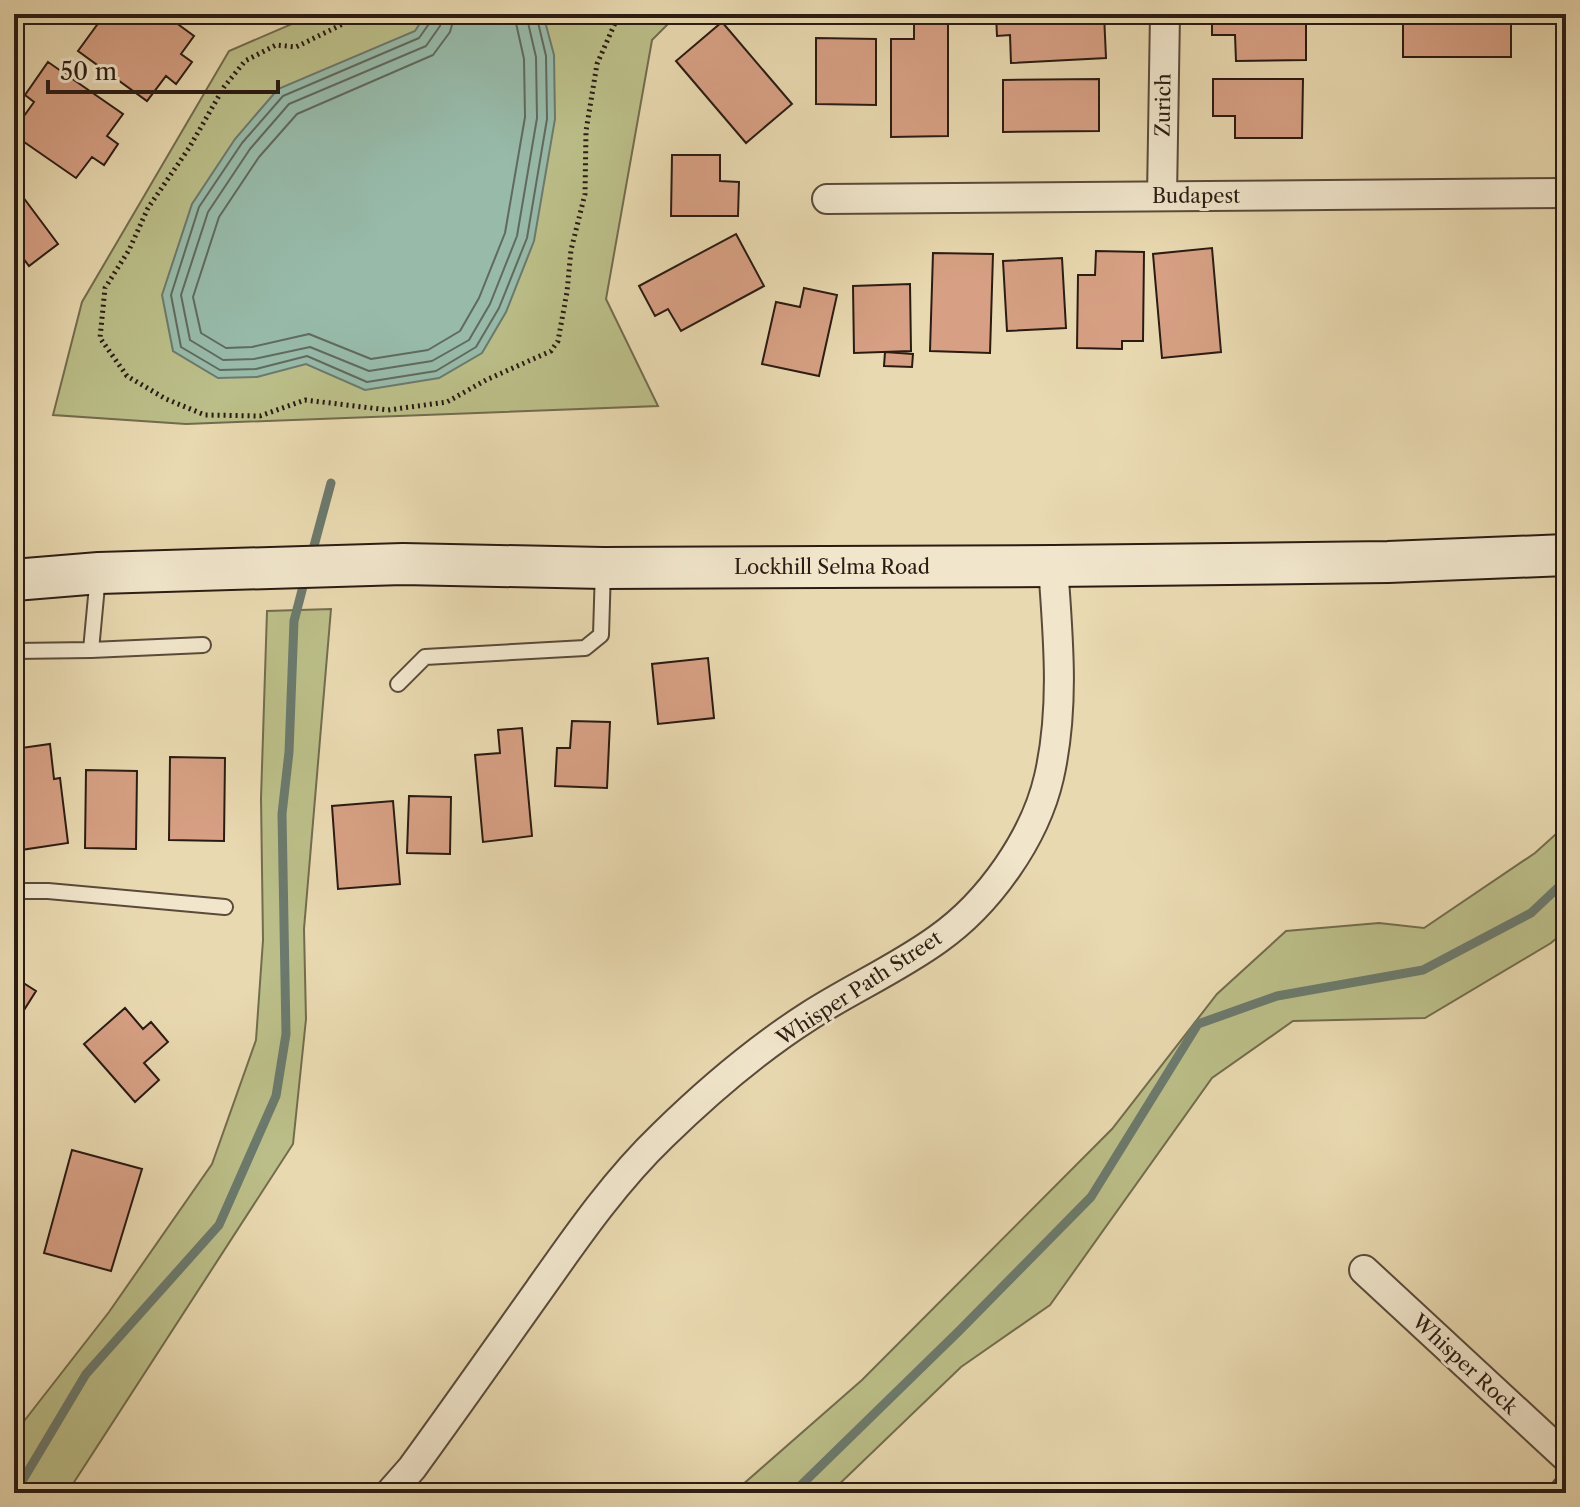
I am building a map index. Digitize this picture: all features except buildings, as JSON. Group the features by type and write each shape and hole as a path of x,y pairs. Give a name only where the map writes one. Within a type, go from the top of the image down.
{"main road":[{"name":"Lockhill Selma Road","path":"14,580 99,573 403,564 603,568 1053,566 1388,562 1566,555"},
{"name":"Lockhill Selma Road","path":"14,569 99,573"}],"street":[{"name":"Zurich","path":"1162,196 1165,14"},
{"name":"Budapest","path":"827,199 1566,193"},
{"name":"Whisper Path Street","path":"390,1493 412,1468 598,1207 661,1136 731,1073 808,1017 938,939 964,917 1006,867 1024,839 1049,778 1059,713 1059,646 1053,566"},
{"name":"Whisper Rock","path":"1364,1270 1566,1457"}],"lane":[{"path":"398,684 425,657 585,648 601,635 603,568"},
{"path":"91,650 99,573"},
{"path":"14,651 203,645"},
{"path":"14,891 48,891 225,907"}],"path":[{"path":"363,14 296,47 276,45 245,61 224,87 189,148 148,208 129,250 105,288 100,338 127,376 166,399 205,415 260,416 305,400 388,410 447,402 486,380 551,351 558,341 571,250 585,194 586,131 597,64 619,14"}],"green space":[{"path":"315,14 678,14 652,40 606,299 658,406 186,424 53,415 82,302 229,51"},
{"path":"331,609 304,929 306,1019 293,1144 67,1493 14,1493 14,1434 109,1312 212,1164 256,1040 263,940 261,798 267,611"},
{"path":"1566,825 1566,930 1551,943 1425,1018 1293,1021 1212,1078 1050,1305 961,1367 830,1493 733,1493 862,1380 1112,1129 1217,994 1286,931 1379,923 1424,928 1535,853"}],"water":[{"path":"426,14 543,14 554,55 555,119 534,241 506,312 482,353 439,378 365,390 306,364 257,377 218,378 173,351 162,295 192,204 235,139 278,89 415,31"}],"waterway":[{"path":"311,557 331,483"},
{"path":"15,1493 86,1374 219,1225 276,1096 286,1034 282,814 289,752 294,621 306,575"},
{"path":"793,1493 1091,1197 1198,1024 1277,996 1423,970 1531,913 1566,880"}]}
